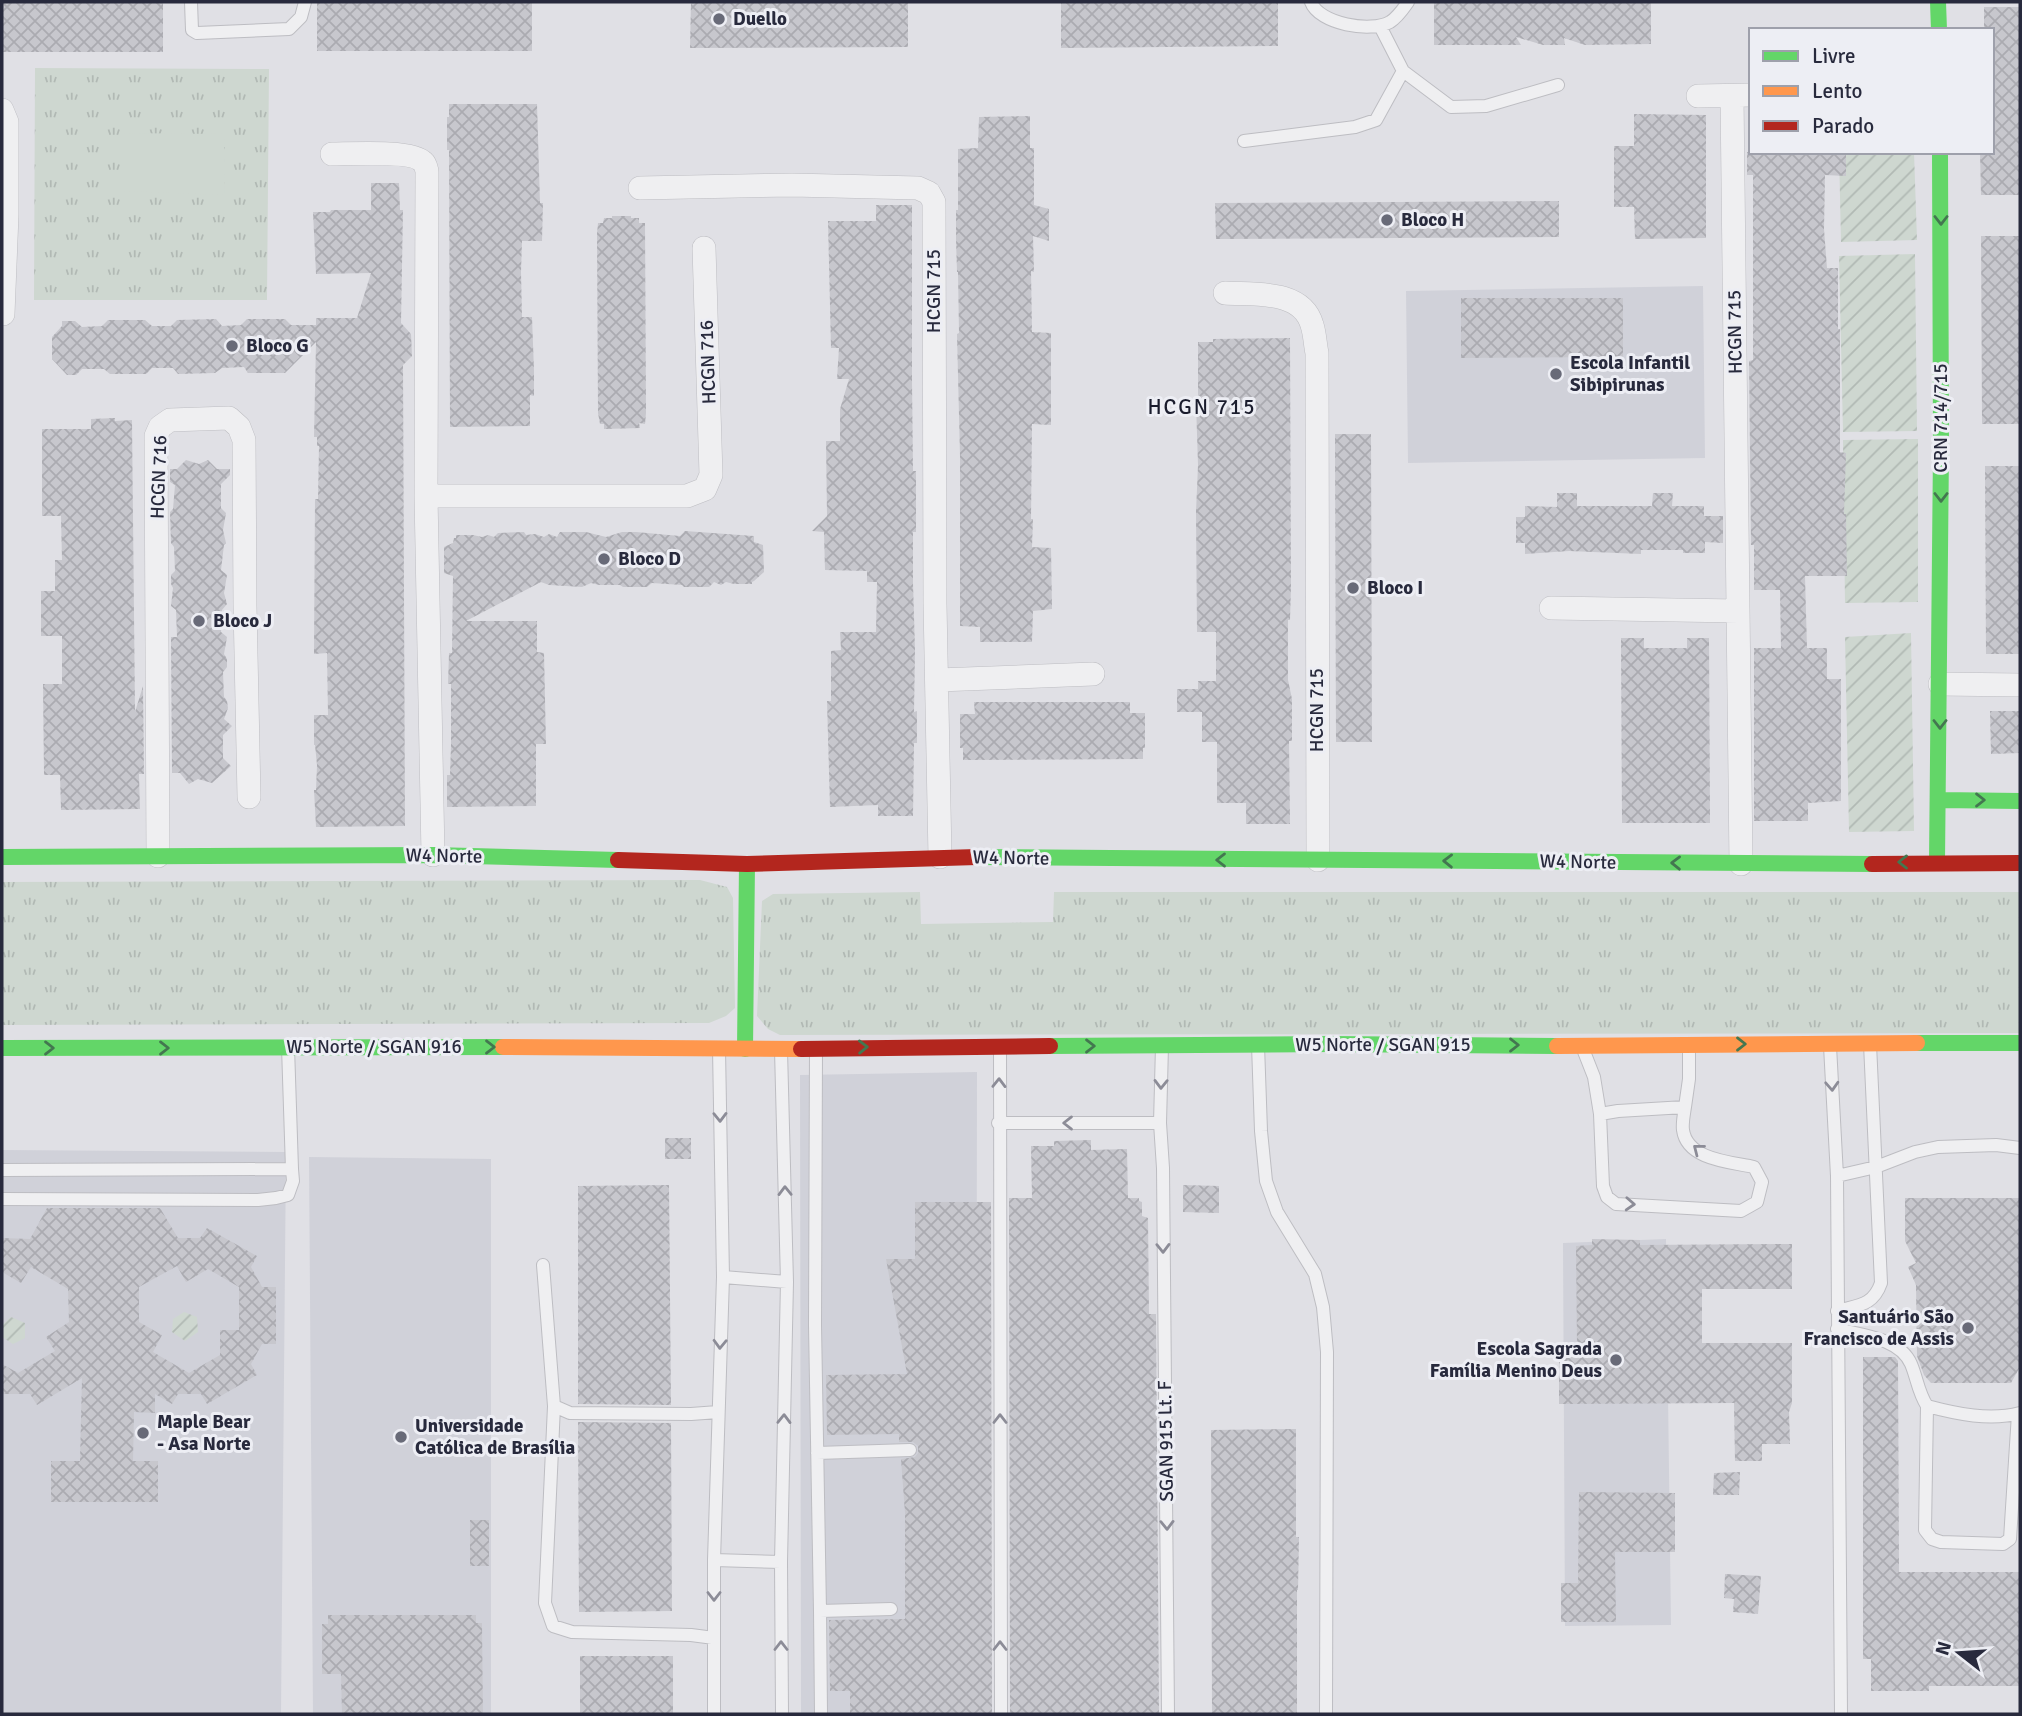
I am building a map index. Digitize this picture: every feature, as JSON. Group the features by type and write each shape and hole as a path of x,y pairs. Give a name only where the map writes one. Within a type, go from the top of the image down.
{"main road":[{"path":"1938,2 1939,28"},
{"name":"CRN 714/715","path":"1937,862 1940,684 1940,154"},
{"path":"1939,800 2020,801"},
{"name":"W4 Norte","path":"2,857 433,855 747,864 940,857 1741,864 2020,863"},
{"path":"745,1049 747,864"},
{"name":"W5 Norte / SGAN 915","path":"745,1049 1258,1044 2020,1044"},
{"name":"W5 Norte / SGAN 916","path":"2,1048 745,1049"}],"street":[{"name":"HCGN 715","path":"1698,96 1742,95 1738,611 1741,864"},
{"path":"2,110 8,122 3,314"},
{"path":"332,154 404,154 424,162 427,173 426,496 433,855"},
{"name":"HCGN 715","path":"640,188 792,185 918,188 929,193 933,202 935,591 940,857"},
{"name":"HCGN 716","path":"426,496 687,496 705,489 711,475 704,247"},
{"name":"HCGN 715","path":"1225,293 1274,296 1286,298 1296,304 1312,323 1317,352 1318,860"},
{"name":"HCGN 716","path":"158,856 156,436 160,427 170,420 229,418 239,427 244,440 244,606 249,797"},
{"path":"1551,608 1738,611"},
{"path":"938,680 1093,674"},
{"path":"1940,684 2020,685"}],"lane":[{"path":"191,2 192,30 197,33 289,29 301,18 305,2"},
{"path":"1311,2 1323,17 1356,26 1380,26 1391,22 1408,2"},
{"path":"1380,26 1403,71 1451,107 1486,106 1558,85"},
{"path":"1244,141 1355,127 1376,120 1403,71"},
{"path":"1830,1043 1837,1176 1841,1714"},
{"path":"1258,1044 1266,1181 1277,1212 1315,1274 1323,1307 1327,1352 1326,1714"},
{"path":"1582,1046 1594,1077 1600,1114 1603,1186 1607,1197 1616,1204 1741,1211 1757,1202 1762,1182 1754,1167 1706,1156 1691,1147 1683,1130 1689,1079 1689,1044"},
{"path":"1837,1311 1871,1302 1881,1283 1870,1044"},
{"path":"1000,1046 998,1123 1001,1714"},
{"name":"SGAN 915 Lt. F","path":"1162,1046 1160,1123 1163,1168 1168,1714"},
{"path":"2,1199 258,1200 288,1195 293,1181 288,1047"},
{"path":"714,1714 714,1560 723,1277 719,1048"},
{"path":"781,1048 787,1282 781,1562 782,1714"},
{"path":"816,1048 815,1325 821,1714"},
{"path":"1600,1114 1685,1107"},
{"path":"998,1123 1160,1123"},
{"path":"1837,1176 1876,1167 1915,1152 1938,1147 1996,1145 2020,1148"},
{"path":"2,1170 292,1169"},
{"path":"543,1265 554,1406 545,1603 554,1626 572,1632 714,1638"},
{"path":"723,1277 787,1282"},
{"path":"1837,1329 1889,1343 1900,1350 1911,1364 1920,1396 1927,1406 1925,1530 1932,1539 1941,1542 2003,1544 2010,1539 2019,1413 1979,1416 1927,1406"},
{"path":"554,1406 570,1413 718,1412"},
{"path":"817,1453 910,1450"},
{"path":"714,1560 781,1562"},
{"path":"820,1611 891,1609"}],"shaded area":[{"name":"Escola Infantil Sibipirunas","path":"1703,286 1705,458 1408,463 1406,291"},
{"path":"977,1072 976,1714 801,1714 800,1075"},
{"name":"Maple Bear - Asa Norte","path":"2,1150 286,1152 281,1714 2,1714"},
{"name":"Universidade Católica de Brasília","path":"309,1157 491,1159 491,1714 313,1714"},
{"name":"Escola Sagrada Família Menino Deus","path":"1666,1239 1671,1625 1565,1626 1563,1243"}],"green space":[{"path":"35,68 269,69 267,300 34,300"},
{"path":"122,133 224,134 225,195 122,191"},
{"path":"1839,154 1914,154 1917,240 1841,242"},
{"path":"1915,254 1917,431 1843,432 1839,256"},
{"path":"1918,439 1918,602 1845,603 1843,440"},
{"path":"1911,633 1914,831 1849,832 1845,637"},
{"path":"700,880 727,887 733,898 735,1008 726,1016 709,1023 2,1025 2,882"},
{"path":"920,892 921,924 1053,922 1054,892 2020,892 2020,1033 780,1035 768,1029 757,1016 762,901 773,894"},
{"path":"184,1312 197,1317 198,1332 185,1341 172,1332 173,1319"},
{"path":"11,1317 25,1323 25,1338 13,1344 2,1337 2,1325"}],"building":[{"path":"163,2 163,52 2,52 2,3"},
{"path":"317,2 532,2 532,51 317,51"},
{"path":"691,2 908,2 908,47 690,48"},
{"path":"1061,2 1278,2 1278,46 1061,48"},
{"path":"1434,2 1651,2 1651,44 1585,45 1564,38 1565,45 1543,45 1516,37 1521,45 1434,45"},
{"path":"1984,7 2020,7 2020,195 1981,195 1980,154 1994,154 1994,28 1984,28"},
{"path":"449,104 537,104 540,203 543,203 542,241 522,241 521,272 522,317 532,317 534,396 530,395 530,426 450,427 447,150"},
{"path":"1634,114 1706,115 1706,238 1635,239 1634,207 1614,207 1614,146 1634,146"},
{"path":"1030,116 1030,148 1034,148 1034,205 1049,209 1049,241 1033,236 1032,332 1051,333 1051,425 1032,424 1032,547 1051,548 1052,609 1033,611 1032,642 980,642 980,627 960,626 956,239 958,149 978,148 979,117"},
{"path":"1747,152 1846,154 1846,176 1825,175 1824,229 1827,268 1838,268 1840,452 1846,453 1844,514 1847,576 1805,576 1807,648 1827,648 1827,679 1841,679 1841,801 1808,803 1808,821 1754,821 1754,648 1781,648 1780,590 1754,590 1749,361 1753,360 1753,175 1747,175"},
{"path":"371,183 399,183 400,210 403,210 401,323 411,334 412,356 403,365 405,826 316,827 314,790 317,765 314,715 328,715 327,653 314,654 315,499 318,499 319,446 317,437 314,437 316,342 285,373 248,373 244,367 222,368 215,373 178,374 173,368 152,368 146,374 110,374 104,369 82,369 76,375 67,375 52,359 52,337 62,326 62,321 75,321 82,327 102,326 108,320 145,320 152,326 171,326 177,320 216,319 222,326 241,325 247,319 285,319 291,325 316,325 316,318 357,318 371,273 316,274 313,212 371,210"},
{"name":"Bloco H","path":"1559,201 1559,237 1216,239 1215,203"},
{"path":"876,205 912,205 913,471 916,471 916,532 913,532 914,712 917,711 913,816 878,816 878,805 830,807 827,701 831,701 831,651 841,650 840,632 876,632 877,582 867,582 867,571 825,570 824,532 812,531 827,516 826,441 840,441 840,409 849,379 837,379 839,348 831,348 828,221 876,221"},
{"path":"631,216 639,218 639,223 645,223 646,413 645,424 639,423 640,428 604,429 598,413 597,234 598,223 603,223 604,218"},
{"path":"1981,236 2020,236 2020,424 1982,424"},
{"path":"1461,298 1623,298 1623,357 1461,358"},
{"path":"1290,338 1290,824 1246,824 1246,803 1217,803 1217,742 1202,742 1202,712 1177,712 1177,689 1198,689 1198,681 1216,681 1216,632 1197,632 1198,342 1213,342 1213,339"},
{"path":"115,418 115,421 132,420 135,712 143,686 144,774 139,774 140,809 61,810 60,775 44,775 43,684 62,684 62,636 41,636 41,591 55,591 55,560 62,560 61,516 42,516 42,429 91,429 91,419"},
{"name":"Bloco I","path":"1335,434 1371,434 1372,742 1336,742"},
{"name":"Bloco J","path":"186,460 199,464 208,460 217,469 230,469 230,475 221,484 221,508 226,513 223,530 226,543 221,570 227,575 224,593 227,604 222,610 221,632 227,637 224,654 227,667 223,672 224,697 228,708 224,719 232,726 223,735 223,758 231,766 212,783 198,779 189,784 180,773 172,773 171,637 177,637 176,610 171,606 171,575 175,571 170,512 173,509 175,485 170,482 170,469 177,469"},
{"path":"1985,466 2020,466 2020,654 1986,654"},
{"path":"1557,493 1577,493 1577,506 1652,506 1653,493 1673,493 1672,506 1704,506 1704,516 1723,516 1723,543 1705,542 1705,553 1641,550 1641,554 1569,551 1525,554 1525,543 1516,543 1516,517 1525,517 1525,506 1557,507"},
{"path":"685,531 754,536 754,542 763,545 764,572 752,584 726,582 721,585 714,582 709,587 652,583 647,587 623,587 591,583 582,587 541,582 466,621 537,621 537,652 544,653 546,744 536,744 536,806 447,807 451,745 451,684 448,684 449,653 452,653 453,576 444,573 444,547 453,543 456,535 494,537 498,533 524,532 526,535 544,537 549,534 557,537 560,532 586,532 606,537 622,532 636,532 680,536"},
{"path":"1621,638 1644,638 1644,648 1687,648 1687,638 1709,638 1710,823 1622,823"},
{"path":"974,702 1130,702 1130,713 1145,713 1143,759 963,760 963,748 960,748 960,714 975,714"},
{"path":"1990,711 2020,711 2020,753 1991,754"},
{"path":"665,1138 691,1138 691,1159 665,1159"},
{"path":"1091,1140 1091,1150 1127,1149 1128,1198 1139,1198 1142,1202 1142,1216 1148,1218 1149,1314 1156,1314 1159,1714 1010,1714 1009,1198 1032,1198 1031,1146 1054,1146 1054,1141"},
{"path":"669,1185 671,1405 578,1404 578,1186"},
{"path":"1183,1185 1219,1186 1219,1213 1183,1212"},
{"name":"Santuário São Francisco de Assis","path":"1905,1198 2020,1198 2020,1367 2011,1383 1931,1383 1924,1375 1917,1356 1916,1285 1908,1267 1916,1263 1905,1241"},
{"path":"915,1202 991,1202 992,1714 850,1714 850,1691 830,1691 829,1620 905,1619 905,1513 901,1459 915,1457 918,1446 913,1442 899,1442 899,1434 827,1435 826,1375 907,1374 886,1259 915,1259"},
{"path":"47,1208 160,1208 178,1238 200,1238 207,1228 257,1256 251,1267 262,1287 276,1287 276,1344 262,1344 251,1364 257,1375 207,1404 201,1394 178,1394 172,1404 155,1394 155,1413 134,1412 133,1461 158,1461 158,1502 51,1502 51,1461 80,1461 82,1378 37,1405 30,1394 2,1394 2,1364 18,1373 55,1351 46,1337 69,1322 68,1289 31,1267 21,1283 2,1272 2,1238 30,1239","holes":["177,1266 186,1282 208,1269 239,1287 239,1330 220,1330 220,1355 189,1373 153,1352 162,1335 139,1322 139,1287"]},
{"path":"1592,1239 1640,1240 1640,1245 1792,1244 1792,1289 1702,1289 1702,1343 1792,1343 1790,1444 1762,1444 1762,1461 1735,1461 1734,1403 1559,1404 1559,1346 1577,1347 1576,1246 1592,1245"},
{"path":"1863,1357 1895,1357 1898,1361 1899,1572 2020,1572 2020,1686 1929,1686 1929,1691 1871,1691 1871,1659 1863,1659"},
{"path":"578,1422 671,1423 672,1611 579,1612"},
{"path":"1296,1429 1296,1537 1299,1537 1297,1714 1212,1714 1211,1430"},
{"path":"1740,1472 1739,1495 1713,1495 1714,1473"},
{"path":"1579,1492 1675,1493 1675,1552 1615,1552 1616,1622 1561,1622 1561,1583 1578,1583"},
{"path":"470,1520 489,1520 489,1566 470,1566"},
{"path":"1725,1574 1761,1576 1758,1614 1733,1612 1734,1599 1724,1598"},
{"path":"328,1615 476,1615 476,1623 482,1623 483,1714 342,1714 341,1674 322,1674 322,1624 328,1624"},
{"path":"580,1656 673,1656 673,1714 580,1714"}],"traffic: fast":[{"path":"1938,2 1939,28"},
{"path":"1937,862 1941,449 1940,154"},
{"path":"1939,800 2020,801"},
{"path":"2,857 433,855 618,860"},
{"path":"977,857 1872,864"},
{"path":"745,1049 747,864"},
{"path":"1917,1043 2020,1043"},
{"path":"1050,1046 1557,1046"},
{"path":"2,1048 503,1047"}],"traffic: slow":[{"path":"1557,1046 1917,1043"},
{"path":"503,1047 801,1049"}],"traffic: jam":[{"path":"618,860 747,864 977,857"},
{"path":"1872,864 2020,863"},
{"path":"801,1049 1050,1046"}],"place":[{"name":"Duello","path":"719,19"},
{"name":"Bloco H","path":"1387,220"},
{"name":"Bloco G","path":"232,346"},
{"name":"Escola Infantil Sibipirunas","path":"1556,374"},
{"name":"Bloco D","path":"604,559"},
{"name":"Bloco I","path":"1353,588"},
{"name":"Bloco J","path":"199,621"},
{"name":"Santuário São Francisco de Assis","path":"1968,1328"},
{"name":"Escola Sagrada Família Menino Deus","path":"1616,1360"},
{"name":"Maple Bear - Asa Norte","path":"143,1433"},
{"name":"Universidade Católica de Brasília","path":"401,1437"}],"district":[{"name":"HCGN 715","path":"1202,407"}]}
